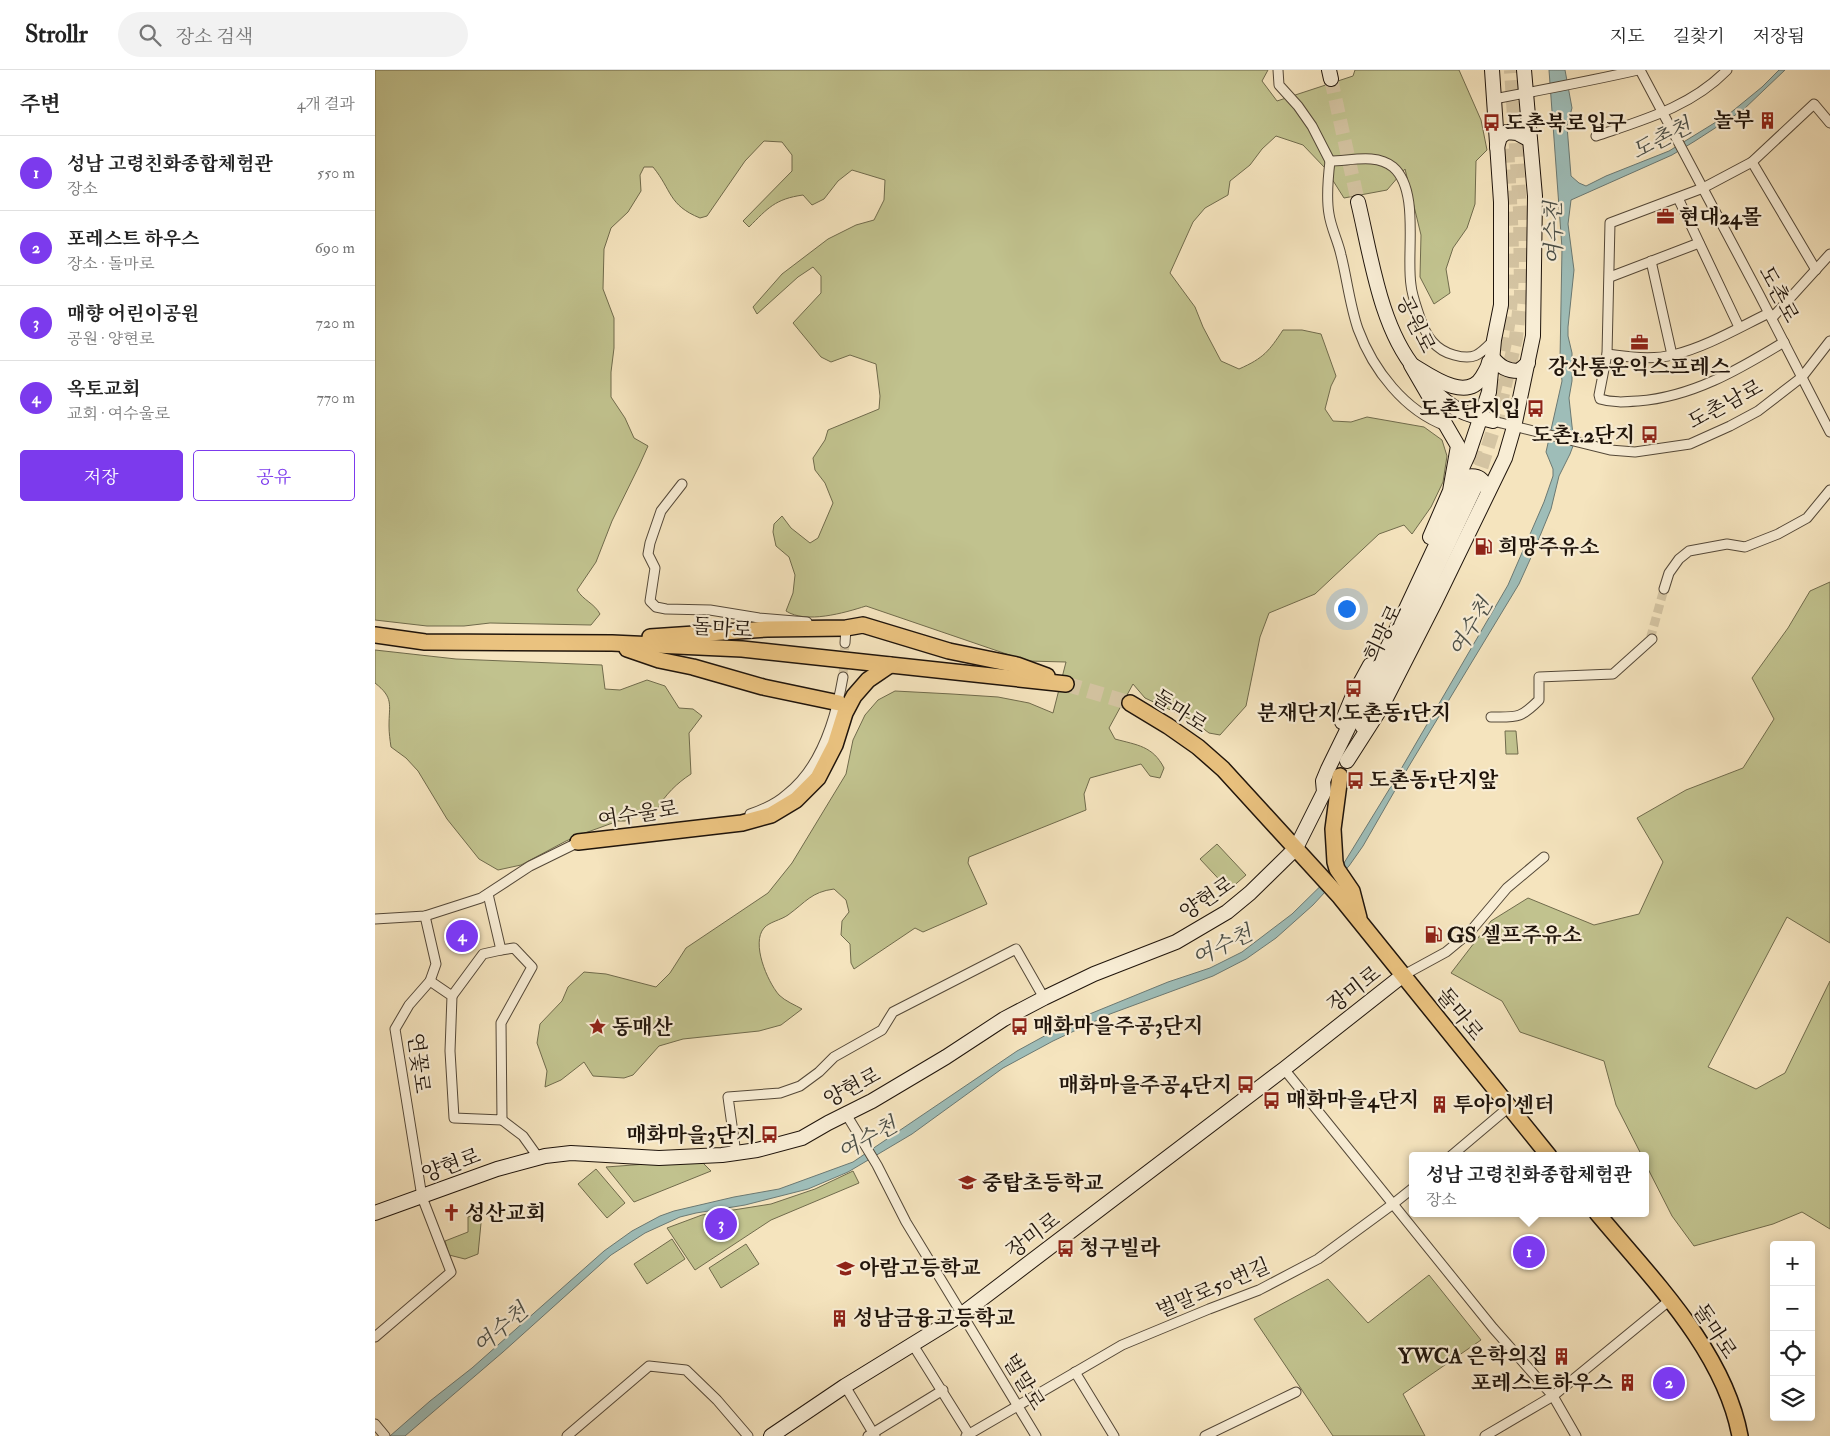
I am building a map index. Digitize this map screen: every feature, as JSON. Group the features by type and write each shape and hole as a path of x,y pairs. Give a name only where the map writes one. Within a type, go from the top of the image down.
{"main road":[{"path":"1411,365 1455,387 1471,387 1479,381 1488,366 1501,305 1501,202 1492,70"},
{"path":"1347,761 1381,708 1435,602 1505,458 1513,427 1533,336 1535,196 1530,140 1531,91 1525,70"},
{"path":"1497,146 1500,138 1507,132 1517,133 1530,140"},
{"name":"공원로","path":"1358,202 1381,301 1397,340 1411,365 1447,404 1465,414 1487,420"},
{"path":"1466,483 1468,455 1487,420 1494,340"},
{"path":"1492,357 1503,368 1511,371 1519,371 1528,363"},
{"path":"1359,921 1353,892 1335,862 1333,829 1336,738 1351,698 1390,628 1450,491 1458,446 1411,365"},
{"path":"1436,524 1466,483 1467,476 1480,478 1486,484 1488,492"},
{"name":"희망로","path":"1334,772 1347,761 1466,483"},
{"name":"희망로","path":"1296,848 1324,792 1333,786 1334,772 1394,635 1466,483"},
{"name":"돌마로","path":"375,635 425,642 612,643 742,649 1066,684 1017,665 949,652 863,625 846,628"},
{"path":"612,643 657,636 701,633 767,629 846,628"},
{"path":"612,643 659,660 693,667 763,687 839,704"},
{"path":"578,842 742,823 771,815 796,800 818,778 835,745 845,713 854,696 868,680 889,665"},
{"name":"돌마로","path":"1130,703 1198,747 1223,769 1340,897 1546,1152"},
{"name":"양현로","path":"375,1213 497,1169 538,1157 571,1154 659,1158 735,1154 771,1147 802,1138 872,1101 946,1057 1004,1019 1044,998 1094,974 1176,942 1227,912 1296,848"},
{"name":"장미로","path":"771,1436 845,1386 962,1314 1285,1069 1402,976"},
{"name":"돌마로","path":"1600,1217 1670,1300 1698,1338 1717,1369 1740,1436"}],"street":[{"path":"1278,70 1279,85 1298,106 1312,126 1330,161 1329,214 1358,329 1369,352 1388,381 1413,408 1448,427"},
{"path":"1494,99 1639,70 1662,113"},
{"path":"1596,136 1682,104 1700,93 1727,70"},
{"path":"1784,342 1728,375 1705,385 1659,400 1619,403 1600,399 1599,395 1607,354 1610,224 1703,188 1752,162 1814,104 1830,123"},
{"name":"도촌로","path":"1662,113 1830,432"},
{"path":"1330,161 1372,159 1383,161 1394,168 1400,176 1410,203 1411,286 1422,324 1430,340 1440,350 1461,357 1473,357 1481,354 1494,340"},
{"path":"1752,162 1816,270"},
{"path":"1678,198 1739,328"},
{"path":"1610,277 1699,243"},
{"path":"1607,354 1634,357 1672,355 1770,316 1830,254"},
{"path":"1651,261 1672,355"},
{"name":"도촌남로","path":"1513,427 1610,450 1635,452 1690,444 1731,426 1758,411 1801,377 1830,341"},
{"path":"1487,420 1513,427"},
{"path":"682,484 661,511 650,543 648,554 655,568 651,601 656,607 710,610 759,618 832,624 846,628 845,643"},
{"path":"1664,589 1669,573 1679,559 1689,550 1727,544 1745,547 1778,534 1807,518 1830,490"},
{"path":"1491,717 1518,718 1530,709 1539,700 1539,677 1613,674 1652,639"},
{"name":"여수울로","path":"375,919 425,916 481,898 530,866 578,842 635,831 751,814 767,807 787,795 806,774 830,730 839,704 843,677"},
{"path":"1402,976 1446,952 1469,933 1507,888 1544,857"},
{"path":"488,894 501,950"},
{"name":"연꽃로","path":"375,1337 451,1272 422,1197 395,1029 409,1005 430,982 437,964 425,916"},
{"path":"502,1120 501,1023 532,967 514,948 483,954 452,996 450,1051 454,1118 502,1120 523,1136 538,1157"},
{"path":"735,1154 729,1097 780,1093 800,1086 819,1072 834,1057 882,1030 893,1012 1016,949 1044,998"},
{"path":"430,982 452,996"},
{"path":"1285,1069 1493,1328 1553,1396 1576,1436"},
{"path":"1456,1152 1509,1107"},
{"name":"벌말로","path":"847,1114 877,1165 906,1222 1036,1436"},
{"name":"벌말로50번길","path":"969,1435 1122,1345 1267,1286 1318,1259 1409,1191"},
{"path":"1485,1436 1553,1396 1670,1300"},
{"path":"913,1344 969,1435"},
{"path":"567,1436 649,1366 686,1370 717,1400 748,1436"},
{"path":"1075,1372 1114,1436"},
{"path":"845,1386 872,1435 943,1390"},
{"path":"1205,1436 1296,1392"},
{"path":"375,1424 385,1436"}],"green space":[{"path":"375,70 1268,70 1262,81 1277,101 1353,76 1355,70 1459,70 1481,120 1487,150 1476,161 1475,204 1467,228 1453,248 1446,269 1450,293 1434,304 1420,277 1421,235 1405,169 1387,190 1344,198 1325,168 1303,145 1276,136 1262,149 1250,165 1230,181 1228,195 1205,208 1193,222 1170,273 1195,307 1221,361 1239,369 1265,353 1283,330 1302,330 1321,334 1336,376 1331,386 1325,409 1333,421 1351,422 1367,417 1424,427 1442,440 1447,456 1443,482 1431,507 1412,534 1404,525 1379,534 1315,594 1269,613 1260,637 1246,706 1220,735 1209,733 1192,720 1145,698 1133,684 1109,728 1115,739 1144,747 1155,755 1164,768 1160,778 1150,776 1141,764 1090,778 1084,794 1086,810 969,857 968,863 987,904 923,932 915,928 854,969 851,963 850,944 841,935 842,921 849,912 846,900 834,889 826,890 809,898 788,915 766,926 760,935 759,943 762,962 774,989 781,997 802,1009 781,1025 759,1031 683,1039 659,1046 633,1075 624,1078 593,1076 584,1062 561,1080 545,1087 547,1071 537,1043 540,1024 562,1001 568,987 584,972 606,974 656,987 670,973 686,948 768,893 792,863 846,774 853,740 865,715 878,700 895,691 998,697 1029,703 1053,713 1066,662 1027,661 866,606 847,612 814,617 794,615 786,611 793,593 795,575 789,557 776,546 773,532 774,524 782,516 791,528 810,543 818,538 833,503 825,483 815,470 813,458 825,440 828,430 879,409 880,396 876,364 850,355 831,362 821,357 793,323 821,293 821,276 813,267 798,277 757,314 753,307 782,274 828,239 856,225 874,220 884,200 885,180 852,170 838,181 824,199 812,205 803,195 785,199 773,205 749,227 743,221 792,171 792,155 782,142 764,141 745,161 707,216 700,218 682,208 676,202 653,167 644,167 640,175 641,191 628,212 611,228 604,249 603,289 614,318 611,397 625,418 634,438 648,446 612,521 596,562 577,590 600,614 591,625 490,623 464,626 427,626 375,620"},
{"path":"1830,582 1830,943 1787,917 1708,1067 1756,1089 1785,1073 1830,981 1830,1229 1802,1212 1773,1224 1694,1246 1672,1216 1649,1171 1649,1152 1640,1152 1616,1105 1604,1061 1520,1032 1502,1001 1451,973 1491,921 1528,898 1594,925 1639,914 1663,862 1637,818 1686,790 1743,768 1774,719 1752,678 1788,628 1810,591"},
{"path":"375,650 456,659 602,665 605,689 620,690 647,680 665,686 679,708 693,709 702,716 689,733 691,774 672,790 657,809 585,833 521,865 498,870 479,859 447,819 418,771 406,758 391,747 389,729 390,707 388,697 375,683"},
{"path":"1505,731 1516,731 1518,754 1506,754"},
{"path":"1217,844 1246,875 1229,890 1200,859"},
{"path":"700,1160 711,1171 634,1202 606,1167"},
{"path":"596,1169 625,1203 607,1218 578,1184"},
{"path":"853,1171 859,1183 771,1220 695,1270 667,1228 702,1215 771,1204 815,1189"},
{"path":"482,1213 478,1254 465,1259 449,1255 445,1241 468,1232 468,1217"},
{"path":"672,1239 685,1259 647,1284 634,1264"},
{"path":"746,1244 759,1264 721,1288 709,1268"},
{"path":"1429,1275 1481,1340 1403,1394 1425,1436 1333,1436 1254,1319 1328,1279 1368,1323"}],"water":[{"path":"1549,70 1565,70 1572,108 1567,126 1571,176 1586,186 1669,151 1729,114 1762,87 1779,70 1785,70 1743,110 1672,155 1571,200 1568,224 1574,270 1568,336 1572,353 1572,381 1569,398 1573,446 1559,476 1551,509 1519,584 1363,846 1349,866 1313,905 1276,938 1246,959 1213,976 1110,1014 1053,1041 1003,1068 912,1134 848,1172 808,1189 745,1205 680,1217 645,1233 611,1255 503,1352 405,1436 390,1436 472,1368 604,1251 632,1231 660,1216 674,1211 779,1189 853,1162 1017,1051 1070,1022 1168,982 1210,968 1242,952 1292,914 1344,863 1390,788 1508,585 1544,502 1553,476 1553,469 1546,452 1562,381 1560,360 1562,248"}],"tunnel":[{"path":"1475,487 1498,415 1516,338 1521,294 1520,210 1511,70"},
{"path":"1331,79 1358,202"},
{"path":"1494,392 1507,331 1512,275 1507,143"},
{"path":"1465,483 1477,446"},
{"path":"1652,639 1651,636 1664,589"},
{"path":"843,677 845,643"},
{"path":"1066,684 1130,703"}],"place":[{"name":"놀부","path":"1768,120"},
{"name":"도촌북로입구","path":"1491,123"},
{"name":"현대24몰","path":"1665,217"},
{"name":"강산통운익스프레스","path":"1639,342"},
{"name":"도촌단지입","path":"1535,409"},
{"name":"도촌1.2단지","path":"1649,435"},
{"name":"희망주유소","path":"1484,547"},
{"name":"분재단지.도촌동1단지","path":"1354,688"},
{"name":"도촌동1단지앞","path":"1355,780"},
{"name":"GS 셀프주유소","path":"1433,935"},
{"name":"옥토교회","path":"462,936"},
{"name":"매화마을주공3단지","path":"1019,1026"},
{"name":"동매산","path":"598,1027"},
{"name":"매화마을주공4단지","path":"1246,1085"},
{"name":"매화마을4단지","path":"1272,1100"},
{"name":"투아이센터","path":"1439,1105"},
{"name":"매화마을3단지","path":"770,1135"},
{"name":"중탑초등학교","path":"968,1183"},
{"name":"성산교회","path":"451,1213"},
{"name":"매향 어린이공원","path":"721,1224"},
{"name":"청구빌라","path":"1065,1248"},
{"name":"성남 고령친화종합체험관","path":"1529,1252"},
{"name":"아람고등학교","path":"845,1268"},
{"name":"성남금융고등학교","path":"839,1318"},
{"name":"YWCA 은학의집","path":"1562,1356"},
{"name":"포레스트하우스","path":"1627,1383"},
{"name":"포레스트 하우스","path":"1669,1383"}],"water label":[{"name":"도촌천","path":"1661,138"},
{"name":"여수천","path":"1553,233"},
{"name":"여수천","path":"1470,627"},
{"name":"여수천","path":"1222,945"},
{"name":"여수천","path":"867,1138"},
{"name":"여수천","path":"500,1328"}]}
